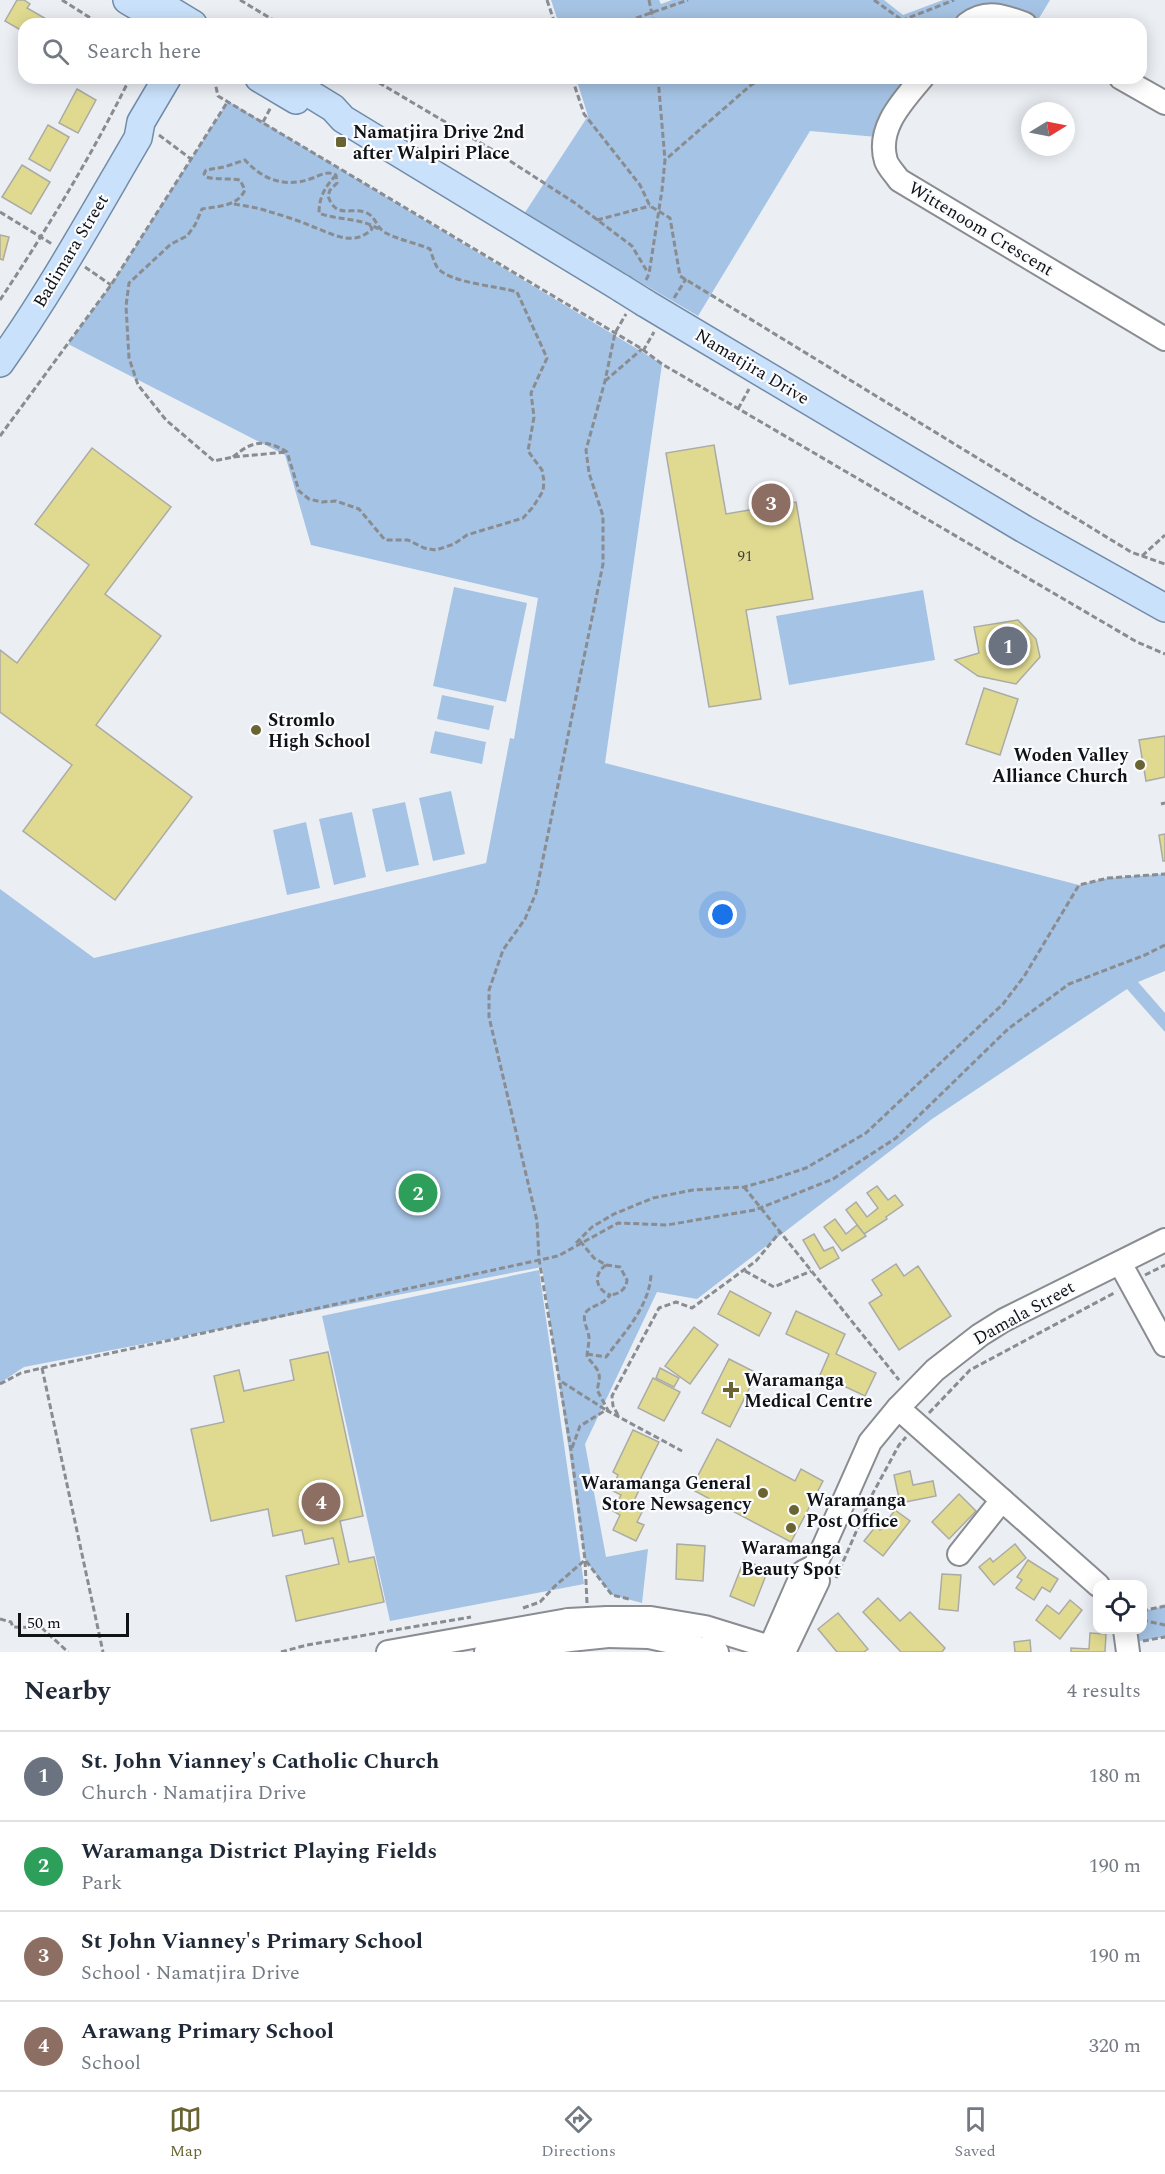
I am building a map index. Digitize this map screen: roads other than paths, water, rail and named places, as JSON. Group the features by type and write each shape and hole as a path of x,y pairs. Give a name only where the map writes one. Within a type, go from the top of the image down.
{"main road":[{"path":"149,12 172,18"},
{"name":"Badimara Street","path":"0,363 69,256 138,138 150,129 178,84"},
{"name":"Namatjira Drive","path":"269,84 327,118 343,119"},
{"name":"Namatjira Drive","path":"294,84 333,108 343,119 645,303 1024,529 1165,608"}],"street":[{"path":"976,18 994,14 1006,18"},
{"name":"Wittenoom Crescent","path":"917,84 895,111 884,139 886,162 899,180 1165,339"},
{"path":"1132,84 1165,103"},
{"name":"Damala Street","path":"775,1651 818,1581 815,1566 870,1442 904,1401 935,1370 980,1335 1004,1320 1126,1272 1165,1240"},
{"path":"1126,1272 1165,1345"},
{"path":"904,1401 918,1425 1093,1582"},
{"path":"959,1554 1002,1500"},
{"path":"388,1652 608,1627 651,1618 705,1627 775,1651"},
{"path":"608,1627 717,1652"},
{"path":"486,1652 569,1630"},
{"path":"1126,1634 1128,1652"}],"place":[{"name":"Namatjira Drive 2nd after Walpiri Place","path":"341,142"},
{"name":"St John Vianney's Primary School","path":"771,503"},
{"name":"St. John Vianney's Catholic Church","path":"1008,646"},
{"name":"Stromlo High School","path":"256,730"},
{"name":"Woden Valley Alliance Church","path":"1140,765"},
{"name":"Waramanga District Playing Fields","path":"418,1193"},
{"name":"Waramanga Medical Centre","path":"731,1390"},
{"name":"Waramanga General Store Newsagency","path":"763,1493"},
{"name":"Arawang Primary School","path":"321,1502"},
{"name":"Waramanga Post Office","path":"794,1510"},
{"name":"Waramanga Beauty Spot","path":"791,1528"}]}
